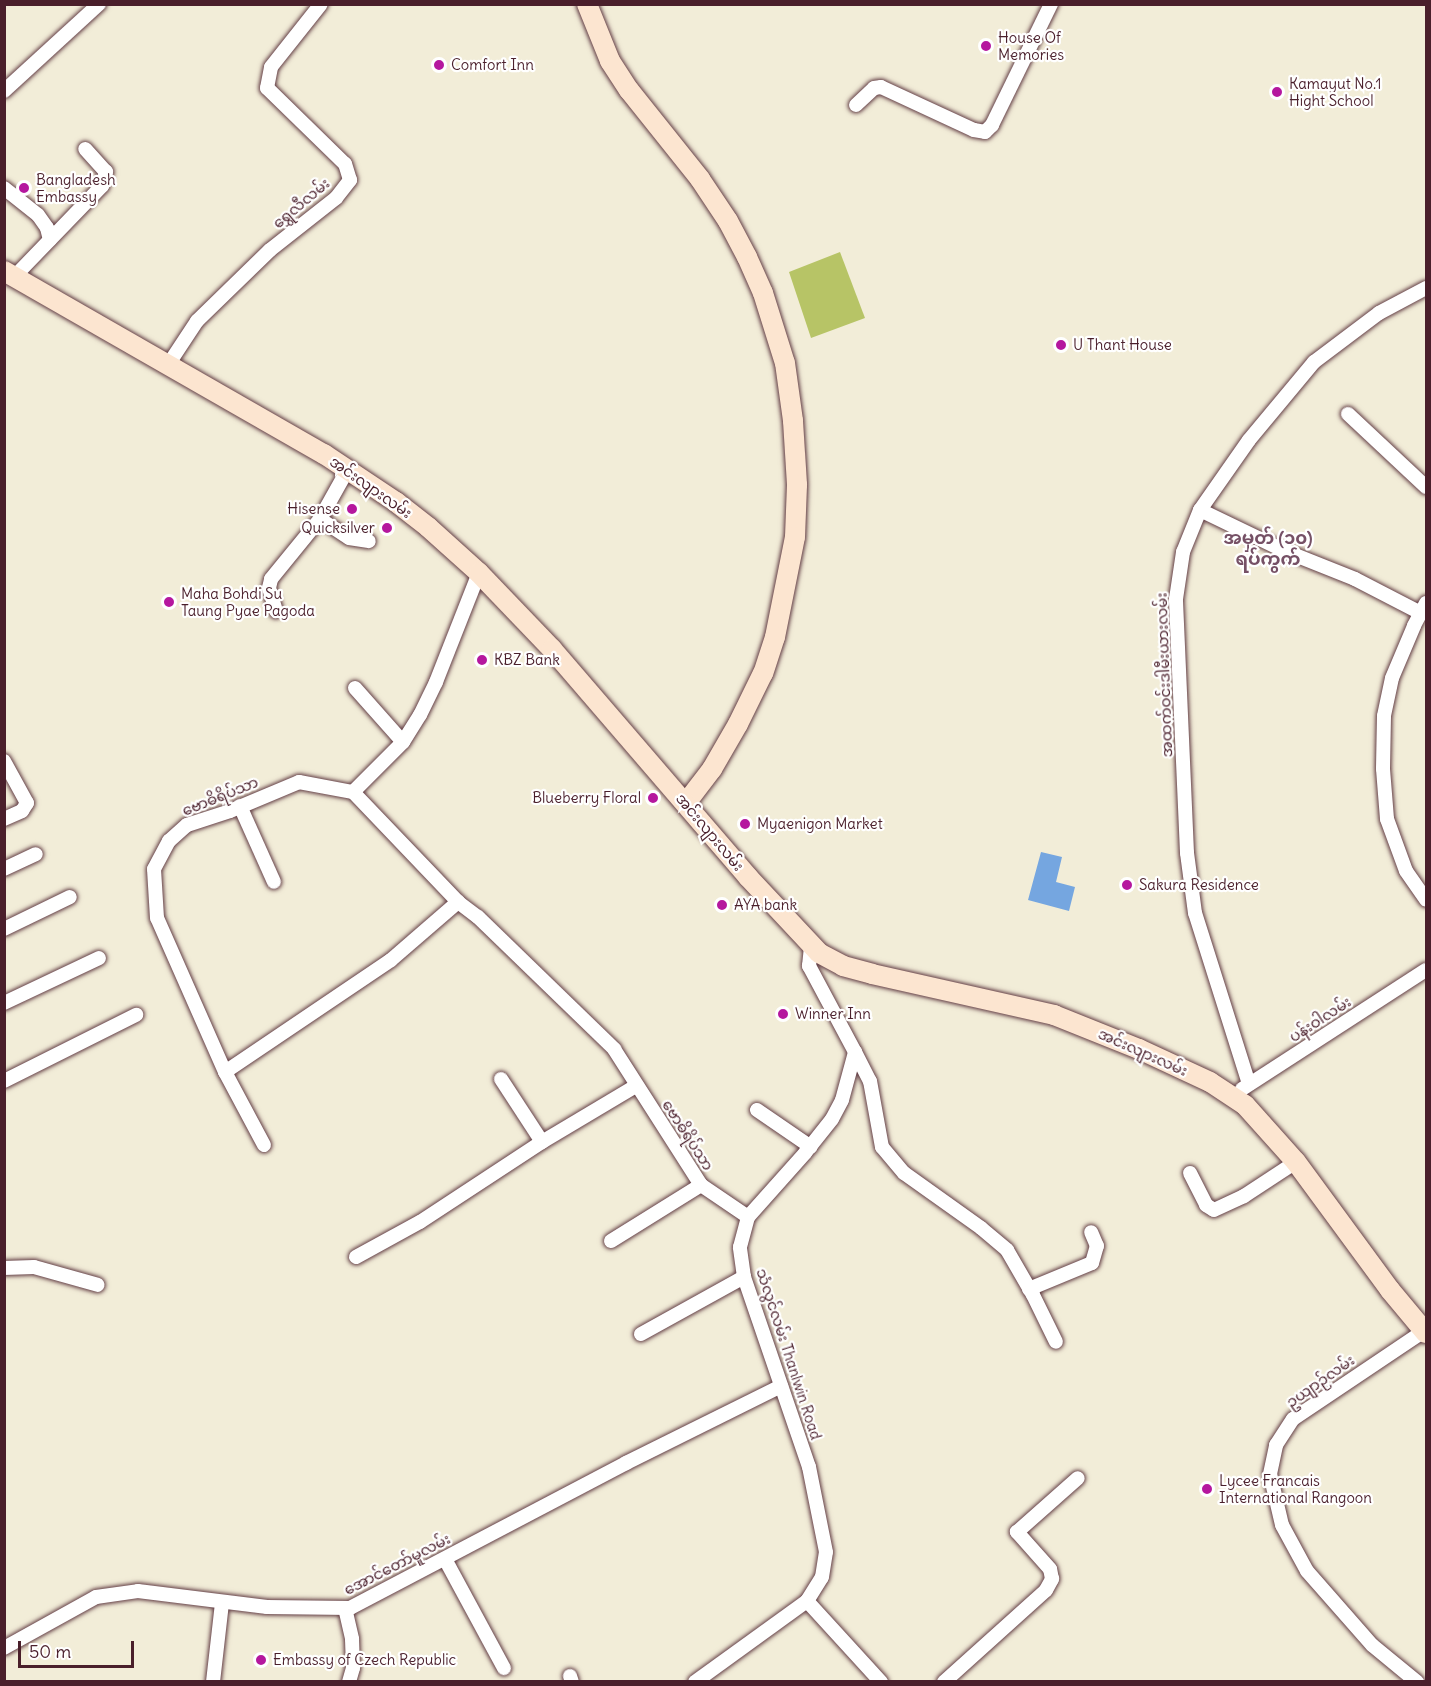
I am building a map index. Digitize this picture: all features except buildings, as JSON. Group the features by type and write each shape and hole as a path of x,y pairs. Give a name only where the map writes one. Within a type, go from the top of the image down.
{"main road":[{"path":"587,4 610,61 629,90 700,179 729,221 747,257 763,293 785,363 793,422 797,485 795,537 775,637 763,673 738,724 712,769 686,803"},
{"name":"အင်းလျားလမ်း","path":"9,274 348,470 396,502 479,573 552,649 811,948 843,966 872,974 1054,1015 1139,1049 1210,1082 1232,1096 1257,1116 1296,1162 1395,1298 1425,1332"}],"street":[{"path":"4,92 99,4"},
{"path":"856,105 874,88 881,87 974,130 985,132 992,125 1051,4"},
{"name":"ရွှေလီလမ်း","path":"168,365 197,321 270,250 336,198 350,180 345,164 267,88 271,67 316,6"},
{"path":"9,274 50,240 102,186 106,179 106,172 86,149"},
{"path":"4,188 38,215 47,228 50,240"},
{"name":"အထက်ဝင်းဒါမီးယားလမ်း","path":"1249,1083 1195,914 1187,853 1176,599 1183,552 1200,510 1249,440 1314,362 1380,313 1426,288"},
{"path":"1348,414 1426,487"},
{"path":"276,611 269,588 271,579 320,519 348,470"},
{"path":"1200,510 1285,550 1424,608 1392,678 1384,716 1383,769 1387,819 1406,871 1426,900"},
{"path":"320,519 349,538 369,541"},
{"path":"353,792 403,742 436,682 479,573"},
{"path":"355,688 403,742"},
{"path":"4,761 27,803 22,811 4,819"},
{"name":"ဗောဓိရိပ်သာ","path":"264,1145 225,1072 157,918 154,869 168,841 187,825 299,782 353,792 458,902 478,917 615,1048 636,1086 701,1185 748,1217"},
{"path":"240,806 274,882"},
{"path":"4,869 36,854"},
{"path":"4,929 70,897"},
{"path":"225,1072 391,960 458,902"},
{"path":"811,948 809,966 870,1080 882,1147 904,1173 981,1228 1007,1250 1056,1342"},
{"path":"4,1003 99,958"},
{"name":"ပန်းဝါလမ်း","path":"1232,1096 1426,970"},
{"path":"4,1081 136,1015"},
{"name":"သံလွင်လမ်း Thanlwin Road","path":"694,1682 807,1601 822,1577 826,1552 809,1467 744,1277 740,1247 748,1217 811,1147 832,1119 842,1100 855,1052"},
{"path":"501,1079 542,1142"},
{"path":"356,1257 420,1222 542,1142 636,1086"},
{"path":"757,1110 811,1147"},
{"path":"1190,1173 1202,1198 1214,1210 1244,1196 1296,1162"},
{"path":"612,1241 701,1185"},
{"path":"1029,1288 1092,1263 1098,1246 1090,1232"},
{"path":"4,1268 34,1267 98,1285"},
{"path":"641,1334 744,1277"},
{"name":"ဥယျာဉ်လမ်း","path":"1417,1682 1372,1645 1307,1571 1282,1525 1270,1474 1276,1445 1293,1419 1425,1332"},
{"name":"အောင်တော်မူလမ်း","path":"4,1648 96,1597 138,1591 171,1593 222,1603 267,1607 350,1608 626,1463 781,1386"},
{"path":"944,1682 1046,1590 1052,1579 1050,1569 1017,1532 1078,1478"},
{"path":"445,1559 504,1668"},
{"path":"807,1601 881,1682"},
{"path":"213,1682 222,1603"},
{"path":"345,1608 352,1639 353,1668 350,1682"}],"green space":[{"path":"840,252 865,318 811,338 789,272"}],"water":[{"path":"1041,852 1062,857 1056,882 1075,887 1069,911 1028,900"}],"place":[{"name":"House Of Memories","path":"986,46"},
{"name":"Comfort Inn","path":"439,65"},
{"name":"Kamayut No.1 Hight School","path":"1277,92"},
{"name":"Bangladesh Embassy","path":"24,188"},
{"name":"U Thant House","path":"1061,345"},
{"name":"Hisense","path":"352,509"},
{"name":"Quicksilver","path":"387,528"},
{"name":"Maha Bohdi Su Taung Pyae Pagoda","path":"169,602"},
{"name":"KBZ Bank","path":"482,660"},
{"name":"Blueberry Floral","path":"653,798"},
{"name":"Myaenigon Market","path":"745,824"},
{"name":"Sakura Residence","path":"1127,885"},
{"name":"AYA bank","path":"722,905"},
{"name":"Winner Inn","path":"783,1014"},
{"name":"Lycee Francais International Rangoon","path":"1207,1489"},
{"name":"Embassy of Czech Republic","path":"261,1660"}],"district":[{"name":"အမှတ် (၁၀) ရပ်ကွက်","path":"1268,549"}]}
